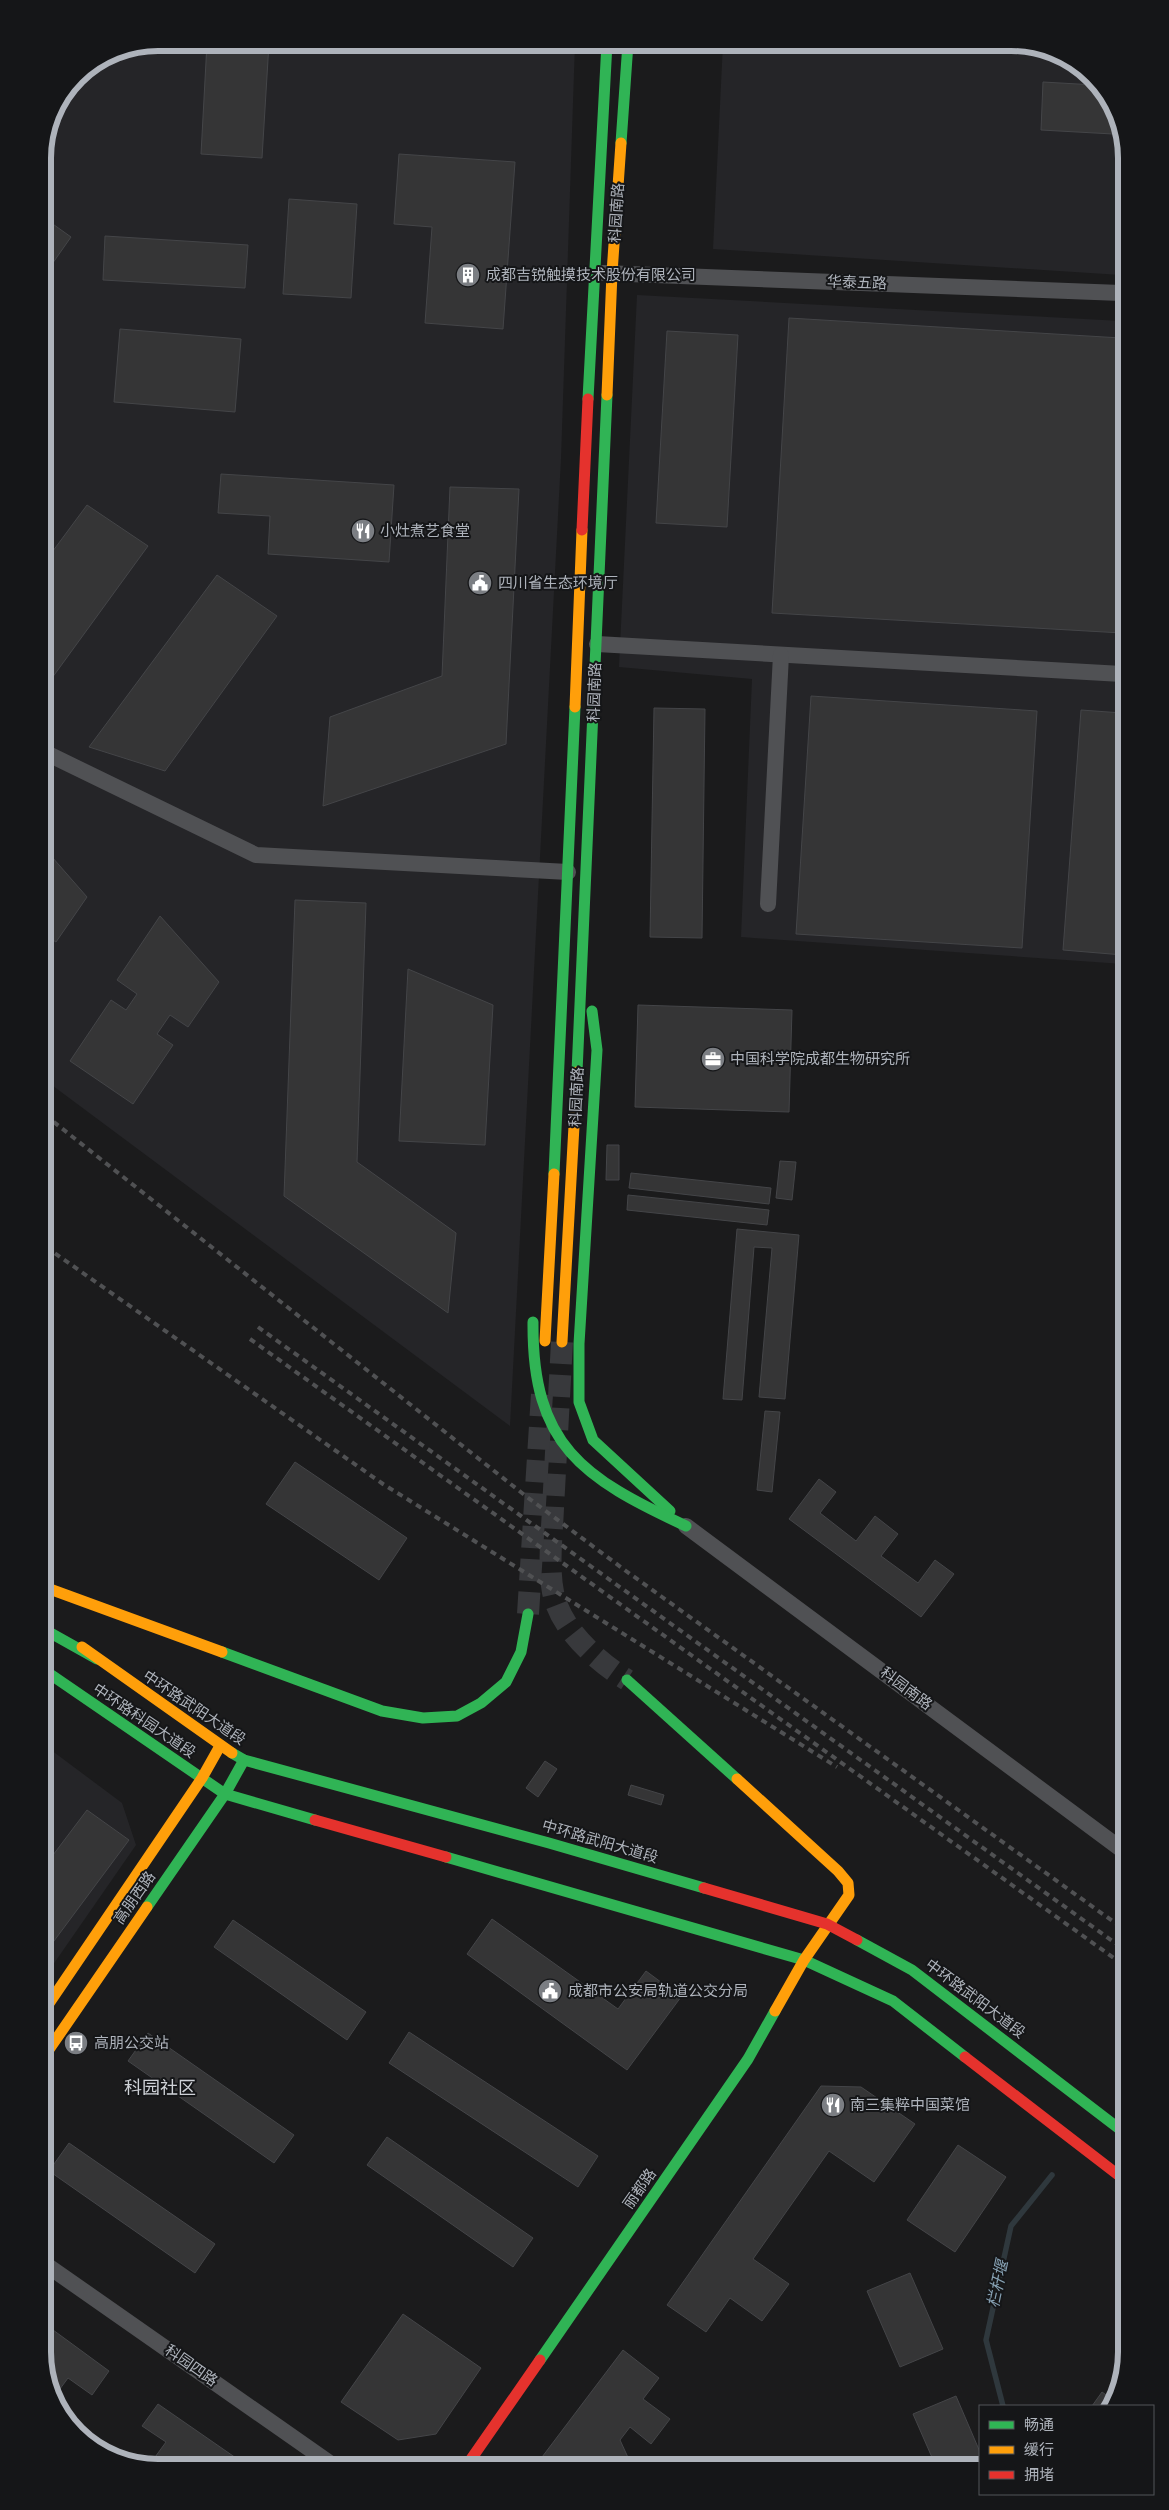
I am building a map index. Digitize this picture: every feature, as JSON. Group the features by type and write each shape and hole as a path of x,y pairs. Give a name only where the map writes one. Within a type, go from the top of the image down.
{"main road":[{"name":"科园南路","path":"545,1341 565,951 593,272 607,51"},
{"name":"科园南路","path":"562,1342 584,952 612,273 627,51"},
{"path":"549,1028 565,951"},
{"path":"584,952 597,1050 579,1345 579,1402 593,1440 686,1526"},
{"path":"534,1310 532,1339 538,1380 545,1408 553,1426 575,1459 601,1480 636,1503 686,1526"},
{"path":"532,1339 538,1349 547,1354"},
{"path":"569,1354 579,1345"},
{"path":"51,1589 382,1711 423,1718 457,1716 481,1703 506,1682 521,1652 528,1614"},
{"name":"中环路武阳大道段","path":"51,1622 97,1659 220,1746 244,1760 549,1843 827,1924 912,1970 1118,2128"},
{"path":"51,1633 97,1659"},
{"name":"中环路科园大道段","path":"51,1675 225,1794"},
{"name":"丽都路","path":"471,2459 748,2059 804,1960 827,1924 849,1895 848,1883 838,1871 626,1680"},
{"name":"高朋西路","path":"51,2001 202,1778 220,1746"},
{"name":"高朋西路","path":"51,2047 225,1794 244,1760"},
{"path":"225,1794 804,1960 893,2001 1118,2175"}],"street":[{"name":"华泰五路","path":"593,272 1118,293"},
{"path":"597,644 1118,674"},
{"path":"768,904 781,655"},
{"path":"51,755 256,855 568,872"},
{"name":"科园南路","path":"686,1526 1118,1847"},
{"name":"科园四路","path":"51,2268 324,2459"}],"shaded area":[{"path":"158,51 575,51 561,459 510,1426 51,1084 51,151 59,117 73,93 93,73 117,59 137,53"},
{"path":"723,51 1018,51 1032,53 1058,62 1087,82 1107,111 1114,130 1118,158 1118,275 713,249"},
{"path":"637,295 1118,321 1118,964 741,937 752,679 619,667"},
{"path":"51,1750 122,1803 136,1845 51,1968"}],"building":[{"path":"207,51 269,51 262,158 201,154"},
{"path":"1043,82 1089,85 1107,111 1113,128 1113,134 1041,130"},
{"name":"成都吉锐触摸技术股份有限公司","path":"399,154 515,162 503,329 425,323 432,227 394,224"},
{"path":"289,199 357,204 351,298 283,294"},
{"path":"51,223 71,237 51,266"},
{"path":"105,236 248,245 245,288 103,280"},
{"path":"789,318 1118,338 1118,633 772,613"},
{"path":"120,329 241,339 235,412 114,402"},
{"path":"667,331 738,335 727,527 656,523"},
{"path":"221,474 394,485 389,562 268,554 270,516 218,513"},
{"name":"四川省生态环境厅","path":"450,487 519,489 506,744 323,806 330,717 442,676"},
{"path":"87,505 148,546 51,679 51,554"},
{"path":"217,575 277,616 165,771 89,747"},
{"path":"811,696 1037,711 1022,948 796,934"},
{"path":"654,708 705,709 702,938 650,937"},
{"path":"1081,710 1118,713 1118,955 1063,950"},
{"path":"51,856 87,897 56,942 51,939"},
{"path":"295,900 366,903 357,1162 456,1233 448,1313 284,1196"},
{"path":"160,916 219,982 188,1027 170,1015 157,1034 173,1045 133,1104 70,1061 111,1000 126,1010 137,994 117,980"},
{"path":"408,969 493,1005 485,1145 399,1141"},
{"name":"中国科学院成都生物研究所","path":"638,1005 792,1010 789,1112 635,1107"},
{"path":"607,1145 619,1145 619,1180 606,1180"},
{"path":"780,1161 796,1162 792,1200 776,1198"},
{"path":"631,1173 771,1188 769,1204 629,1188"},
{"path":"628,1195 769,1210 767,1225 627,1210"},
{"path":"737,1229 799,1235 785,1399 759,1397 772,1248 754,1247 742,1400 723,1399"},
{"path":"765,1411 780,1412 772,1492 757,1490"},
{"path":"295,1462 407,1538 379,1580 266,1504"},
{"path":"819,1479 836,1492 820,1513 856,1541 875,1516 898,1534 881,1556 918,1583 935,1560 954,1574 921,1617 789,1519"},
{"path":"545,1761 557,1769 538,1797 526,1788"},
{"path":"631,1785 664,1795 661,1805 628,1795"},
{"path":"87,1810 129,1840 51,1945 51,1858"},
{"path":"492,1919 618,2009 646,1971 681,1997 627,2070 467,1954"},
{"path":"233,1920 366,2012 347,2040 214,1947"},
{"path":"409,2032 598,2156 578,2187 389,2063"},
{"path":"148,2033 294,2135 274,2163 128,2061"},
{"path":"821,2086 861,2087 915,2124 874,2182 829,2151 753,2259 789,2284 762,2321 730,2298 706,2332 667,2305"},
{"path":"387,2137 533,2238 513,2267 367,2165"},
{"path":"69,2143 215,2244 195,2273 51,2172 51,2168"},
{"path":"958,2145 1006,2177 955,2252 907,2220"},
{"path":"910,2273 943,2349 900,2367 867,2291"},
{"path":"403,2314 481,2368 436,2434 398,2440 341,2402"},
{"path":"51,2328 109,2371 92,2395 68,2378 58,2391 52,2366"},
{"path":"623,2350 659,2378 643,2399 670,2419 651,2444 630,2427 620,2440 629,2459 541,2459"},
{"path":"1102,2392 1108,2396 1104,2405 1093,2405"},
{"path":"956,2396 979,2450 979,2459 933,2459 913,2414"},
{"path":"158,2404 237,2459 193,2459 189,2456 187,2459 154,2459 166,2442 142,2426"}],"waterway":[{"name":"栏杆堰","path":"1003,2405 986,2340 1011,2226 1052,2175"}],"tunnel":[{"path":"562,1342 551,1550 553,1592 563,1619 581,1643 592,1654 627,1680"},
{"path":"528,1614 542,1394"}],"railway":[{"path":"51,1120 527,1497 626,1571 1118,1925"},
{"path":"51,1251 383,1484 837,1767"},
{"path":"258,1327 1118,1945"},
{"path":"250,1339 1118,1961"}],"traffic: fast":[{"path":"588,399 607,51"},
{"path":"621,143 627,51"},
{"path":"577,1072 607,395"},
{"path":"554,1174 575,707"},
{"path":"592,1011 597,1050 579,1344 579,1402 593,1440 670,1511"},
{"path":"533,1322 535,1364 542,1399 554,1428 570,1452 592,1473 618,1491 686,1526"},
{"path":"222,1652 382,1711 423,1718 457,1716 481,1703 506,1682 521,1652 528,1614"},
{"path":"51,1633 97,1659"},
{"path":"51,1675 225,1794 315,1820"},
{"path":"627,1680 737,1779"},
{"path":"232,1753 244,1760 549,1843 704,1888"},
{"path":"147,1907 225,1794 244,1760"},
{"path":"446,1857 804,1960 893,2001 965,2057"},
{"path":"857,1940 912,1970 1118,2128"},
{"path":"540,2360 748,2059 775,2011"}],"traffic: slow":[{"path":"607,395 612,273 621,143"},
{"path":"575,707 582,530"},
{"path":"562,1342 577,1072"},
{"path":"545,1341 554,1174"},
{"path":"51,1589 222,1652"},
{"path":"82,1647 232,1753"},
{"path":"51,2001 202,1778 220,1746"},
{"path":"737,1779 838,1871 848,1883 849,1895 804,1960 775,2011"},
{"path":"51,2047 147,1907"}],"traffic: jam":[{"path":"582,530 588,399"},
{"path":"315,1820 446,1857"},
{"path":"704,1888 827,1924 857,1940"},
{"path":"965,2057 1118,2175"},
{"path":"471,2459 540,2360"}],"place":[{"name":"成都吉锐触摸技术股份有限公司","path":"468,275"},
{"name":"小灶煮艺食堂","path":"363,531"},
{"name":"四川省生态环境厅","path":"480,583"},
{"name":"中国科学院成都生物研究所","path":"713,1059"},
{"name":"成都市公安局轨道公交分局","path":"550,1991"},
{"name":"高朋公交站","path":"76,2043"},
{"name":"南三集粹中国菜馆","path":"833,2105"}],"district":[{"name":"科园社区","path":"160,2088"}]}
